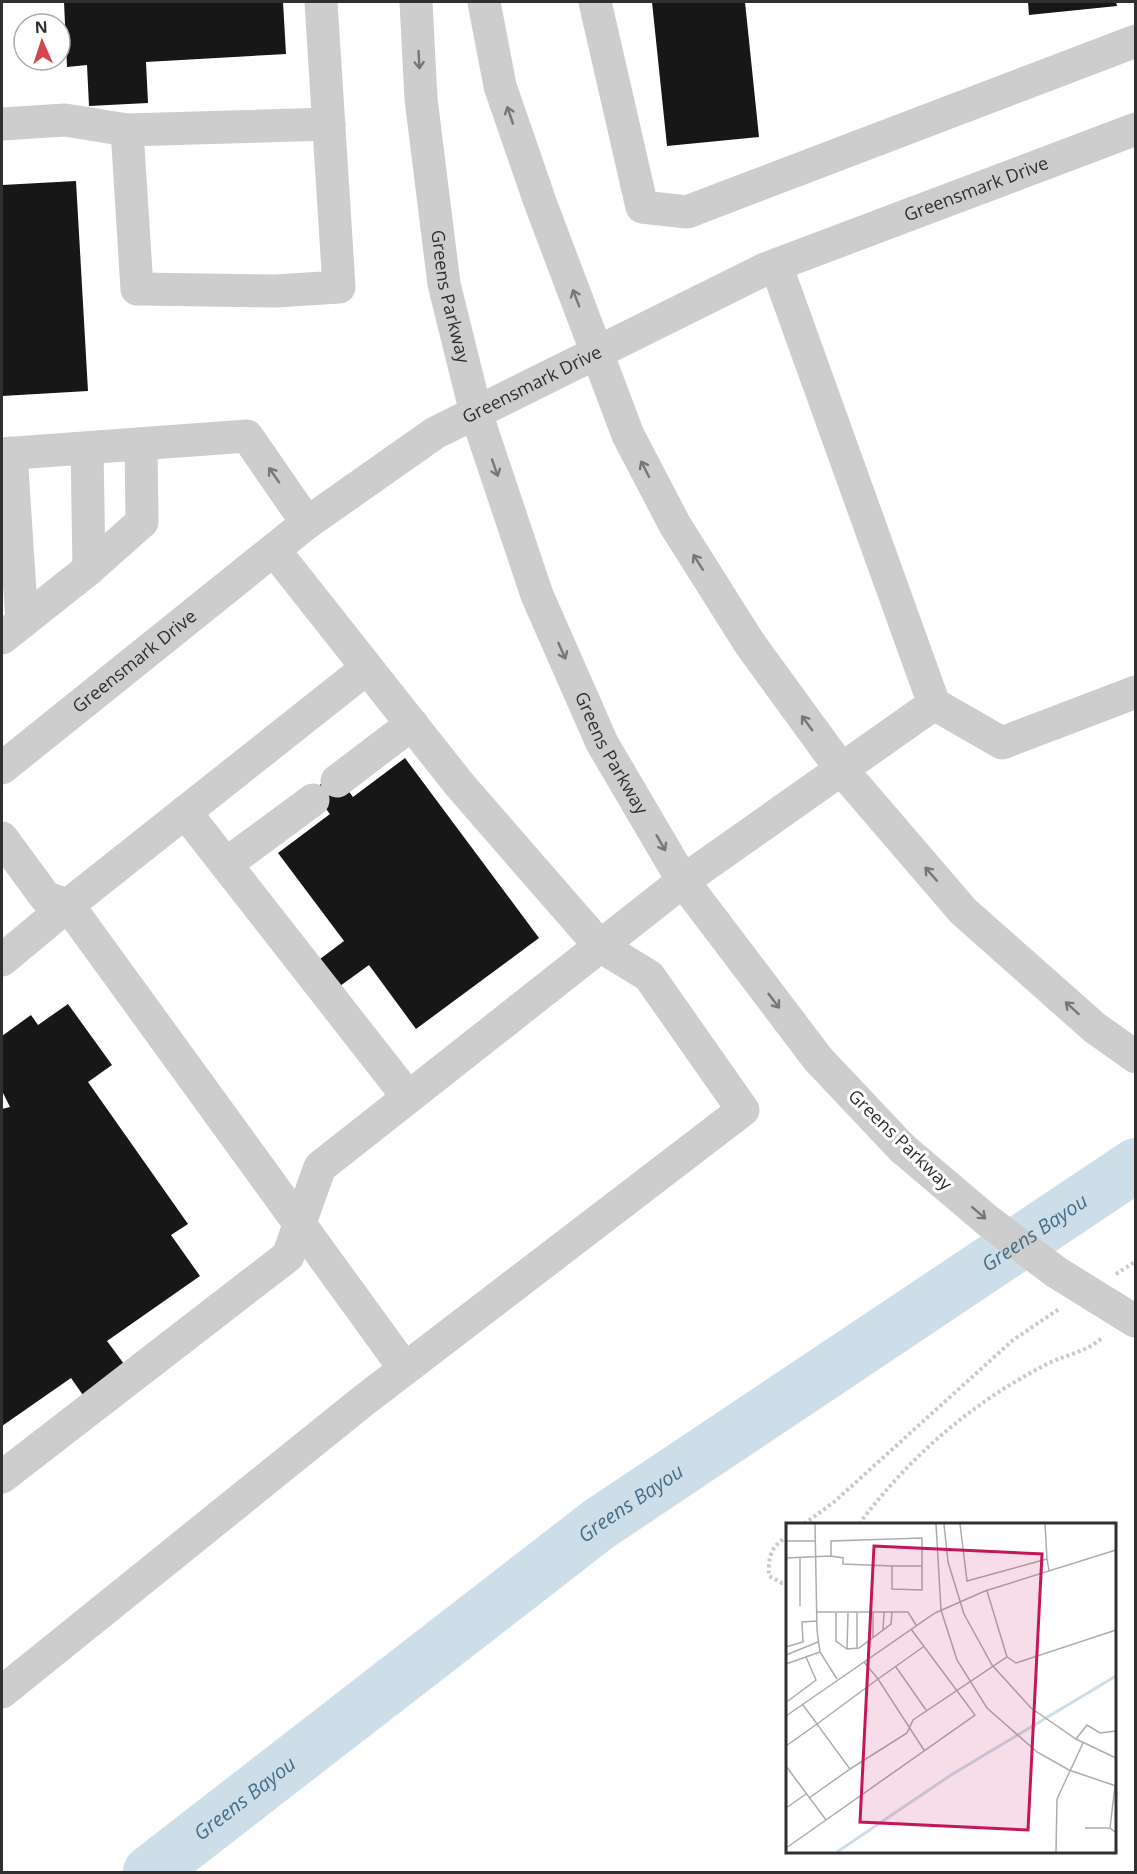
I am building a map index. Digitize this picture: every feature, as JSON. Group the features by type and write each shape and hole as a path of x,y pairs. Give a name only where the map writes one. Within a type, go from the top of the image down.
{"street":[{"path":"127,129 137,289 276,291 339,287 321,2"},
{"name":"Greens Parkway","path":"416,2 421,99 444,284 476,413 537,595 602,743 683,881 818,1059 902,1148 988,1221 1056,1272 1131,1318"},
{"path":"484,2 500,86 597,353 628,435 675,525 750,644 841,769 963,911 1095,1028 1126,1051"},
{"path":"596,2 642,207 687,212 1136,40"},
{"path":"2,124 65,120 127,129 329,124"},
{"name":"Greensmark Drive","path":"2,768 307,523 435,433 776,265 1136,129"},
{"path":"776,265 934,704 1002,743 1136,692"},
{"path":"12,630 6,453 247,436 307,523"},
{"path":"12,630 89,569 142,522 141,444"},
{"path":"87,448 89,569"},
{"path":"2,1692 405,1369 743,1110 650,976 600,946 459,784 274,550"},
{"path":"2,960 367,668"},
{"path":"2,1477 288,1256 320,1167 683,881 934,704"},
{"path":"226,864 412,724"},
{"path":"185,812 408,1097"},
{"path":"2,838 46,898 68,905 405,1369"}],"path":[{"path":"1109,1278 1136,1261"},
{"path":"805,1523 834,1502 1013,1340 1069,1303"},
{"path":"860,1523 882,1494 918,1456 971,1410 1050,1363 1090,1348 1131,1318"},
{"path":"786,1537 775,1544 768,1559 769,1576 786,1583"}],"building":[{"path":"64,2 283,2 286,54 146,62 148,103 89,106 87,65 72,66 72,12 64,12"},
{"path":"652,2 745,2 759,137 667,146"},
{"path":"1028,2 1116,2 1117,6 1029,15"},
{"path":"76,181 88,391 2,396 2,185"},
{"path":"405,758 539,938 416,1029 369,965 340,986 320,959 344,941 278,853 330,814 312,791 335,773 353,797"},
{"path":"68,1004 112,1065 88,1082 188,1224 171,1235 200,1276 107,1341 127,1368 85,1398 71,1378 2,1426 2,1109 10,1107 2,1091 2,1036 31,1015 38,1025"}],"waterway":[{"name":"Greens Bayou","path":"150,1872 599,1524 1136,1165"}]}
